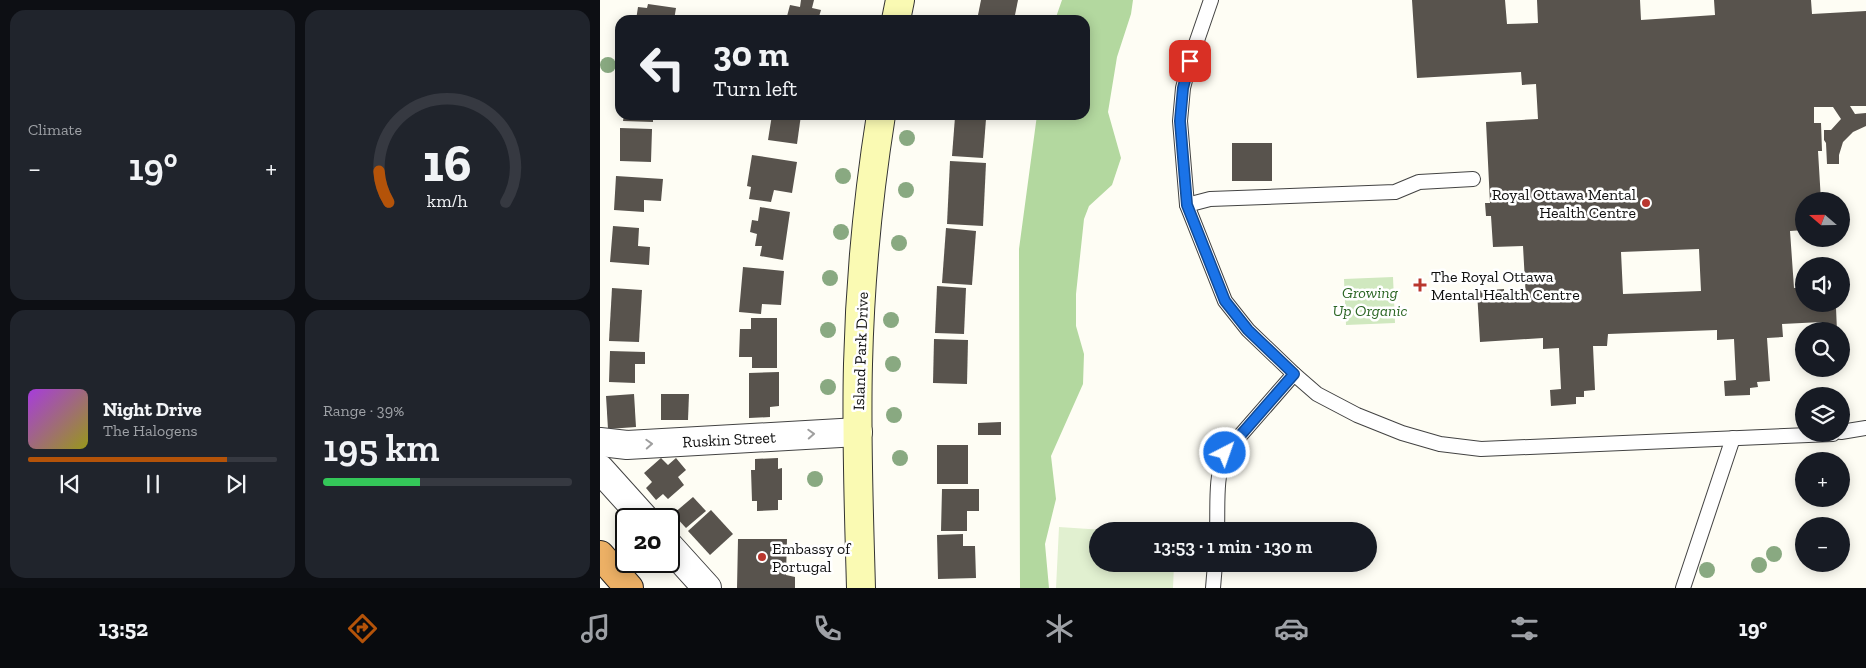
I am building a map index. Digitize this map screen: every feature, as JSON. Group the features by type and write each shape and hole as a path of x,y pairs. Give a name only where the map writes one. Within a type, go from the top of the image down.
{"highway":[{"path":"600,555 629,588"}],"main road":[{"path":"897,15 900,0"},
{"name":"Island Park Drive","path":"861,588 858,362 861,290 880,120"}],"street":[{"name":"Ruskin Street","path":"600,442 627,445 858,432"},
{"path":"600,469 635,508"},
{"path":"680,558 707,588"}],"lane":[{"path":"1211,0 1190,61 1183,88 1180,121 1187,205 1225,301 1248,330 1317,394 1357,415 1402,433 1440,444 1481,449 1795,436"},
{"path":"1187,205 1210,199 1395,192 1419,182 1473,179"},
{"path":"1217,522 1221,462 1225,453 1294,374"},
{"path":"1850,431 1866,428"},
{"path":"1683,588 1733,438"},
{"path":"1214,588 1215,572"}],"green space":[{"path":"1062,0 1133,0 1131,14 1117,57 1108,112 1121,158 1112,185 1089,206 1084,219 1076,294 1076,326 1084,354 1083,384 1051,456 1056,499 1045,544 1049,588 1020,588 1019,249 1036,120 1090,120 1090,15 1057,15"},
{"name":"Growing Up Organic","path":"1393,277 1395,323 1346,325 1344,279"},
{"path":"1059,527 1089,529 1089,572 1174,572 1173,588 1056,588"}],"building":[{"path":"801,0 814,0 812,8 821,10 820,15 787,15 790,5 800,7"},
{"path":"981,0 1018,0 1015,15 978,15"},
{"name":"Royal Ottawa Mental Health Centre","path":"1412,0 1505,0 1507,24 1538,23 1537,0 1640,0 1641,20 1715,15 1714,0 1811,0 1812,14 1866,11 1866,106 1850,106 1855,114 1866,113 1866,126 1853,132 1843,142 1839,155 1839,164 1827,164 1824,130 1831,130 1841,119 1833,107 1814,107 1814,123 1821,123 1822,151 1818,151 1820,192 1795,192 1795,231 1790,231 1795,312 1836,312 1837,322 1795,322 1782,324 1783,337 1767,338 1770,381 1757,382 1758,387 1750,388 1750,395 1725,396 1724,381 1736,380 1734,339 1717,340 1717,330 1608,334 1607,346 1593,346 1595,390 1584,391 1584,397 1576,397 1576,404 1551,406 1550,390 1561,389 1559,348 1543,349 1543,338 1480,342 1477,291 1504,289 1504,302 1526,300 1523,246 1493,247 1491,216 1486,216 1485,203 1490,203 1486,122 1538,119 1536,84 1522,85 1521,72 1417,78","holes":["1699,249 1701,291 1623,294 1621,252"]},
{"path":"648,4 676,8 675,15 637,15 638,7 647,8"},
{"path":"653,120 653,122 623,121"},
{"path":"771,120 800,120 797,144 768,140"},
{"path":"955,120 986,120 983,158 952,156"},
{"path":"620,128 652,129 651,162 620,161"},
{"path":"1232,143 1272,143 1272,181 1232,181"},
{"path":"752,155 797,162 792,193 774,190 771,202 749,199 751,187 747,186"},
{"path":"950,161 986,163 983,226 947,224"},
{"path":"616,176 663,179 661,201 644,200 644,212 614,210"},
{"path":"760,207 790,212 783,260 760,256 762,246 755,246 757,234 750,232 752,220 758,221"},
{"path":"613,226 639,228 638,246 650,247 649,265 610,262"},
{"path":"946,228 976,231 972,285 942,283"},
{"path":"743,267 784,271 781,305 762,304 761,314 739,312"},
{"path":"937,286 966,288 964,334 935,333"},
{"path":"612,288 642,290 639,342 609,341"},
{"path":"751,318 777,318 777,368 752,368 752,357 739,357 740,329 751,329"},
{"path":"934,339 968,340 967,384 933,383"},
{"path":"610,351 645,352 645,364 635,364 635,383 609,382"},
{"path":"779,372 779,406 770,407 770,417 749,418 749,373"},
{"path":"634,394 636,427 608,429 606,396"},
{"path":"661,394 689,394 688,420 661,420"},
{"path":"1001,422 1001,435 978,435 978,423"},
{"path":"937,445 968,445 968,484 937,484"},
{"path":"661,458 668,465 676,458 686,470 678,477 684,485 668,499 663,494 656,500 646,488 652,482 644,473"},
{"path":"778,458 778,469 782,468 782,500 778,500 778,510 757,511 757,501 752,501 751,470 755,470 755,459"},
{"path":"942,489 979,489 979,511 967,511 967,531 941,531"},
{"path":"693,497 706,511 686,528 680,522 680,508"},
{"path":"711,510 733,534 710,555 688,531"},
{"path":"963,534 963,546 975,546 976,578 938,579 937,535"},
{"name":"Embassy of Portugal","path":"738,539 787,539 786,575 795,577 795,588 737,588"}],"place":[{"name":"Royal Ottawa Mental Health Centre","path":"1646,203"},
{"name":"The Royal Ottawa Mental Health Centre","path":"1420,285"},
{"name":"Embassy of Portugal","path":"762,557"}],"route":[{"path":"1190,61 1183,88 1180,121 1187,205 1225,301 1248,330 1294,374 1225,453"}]}
